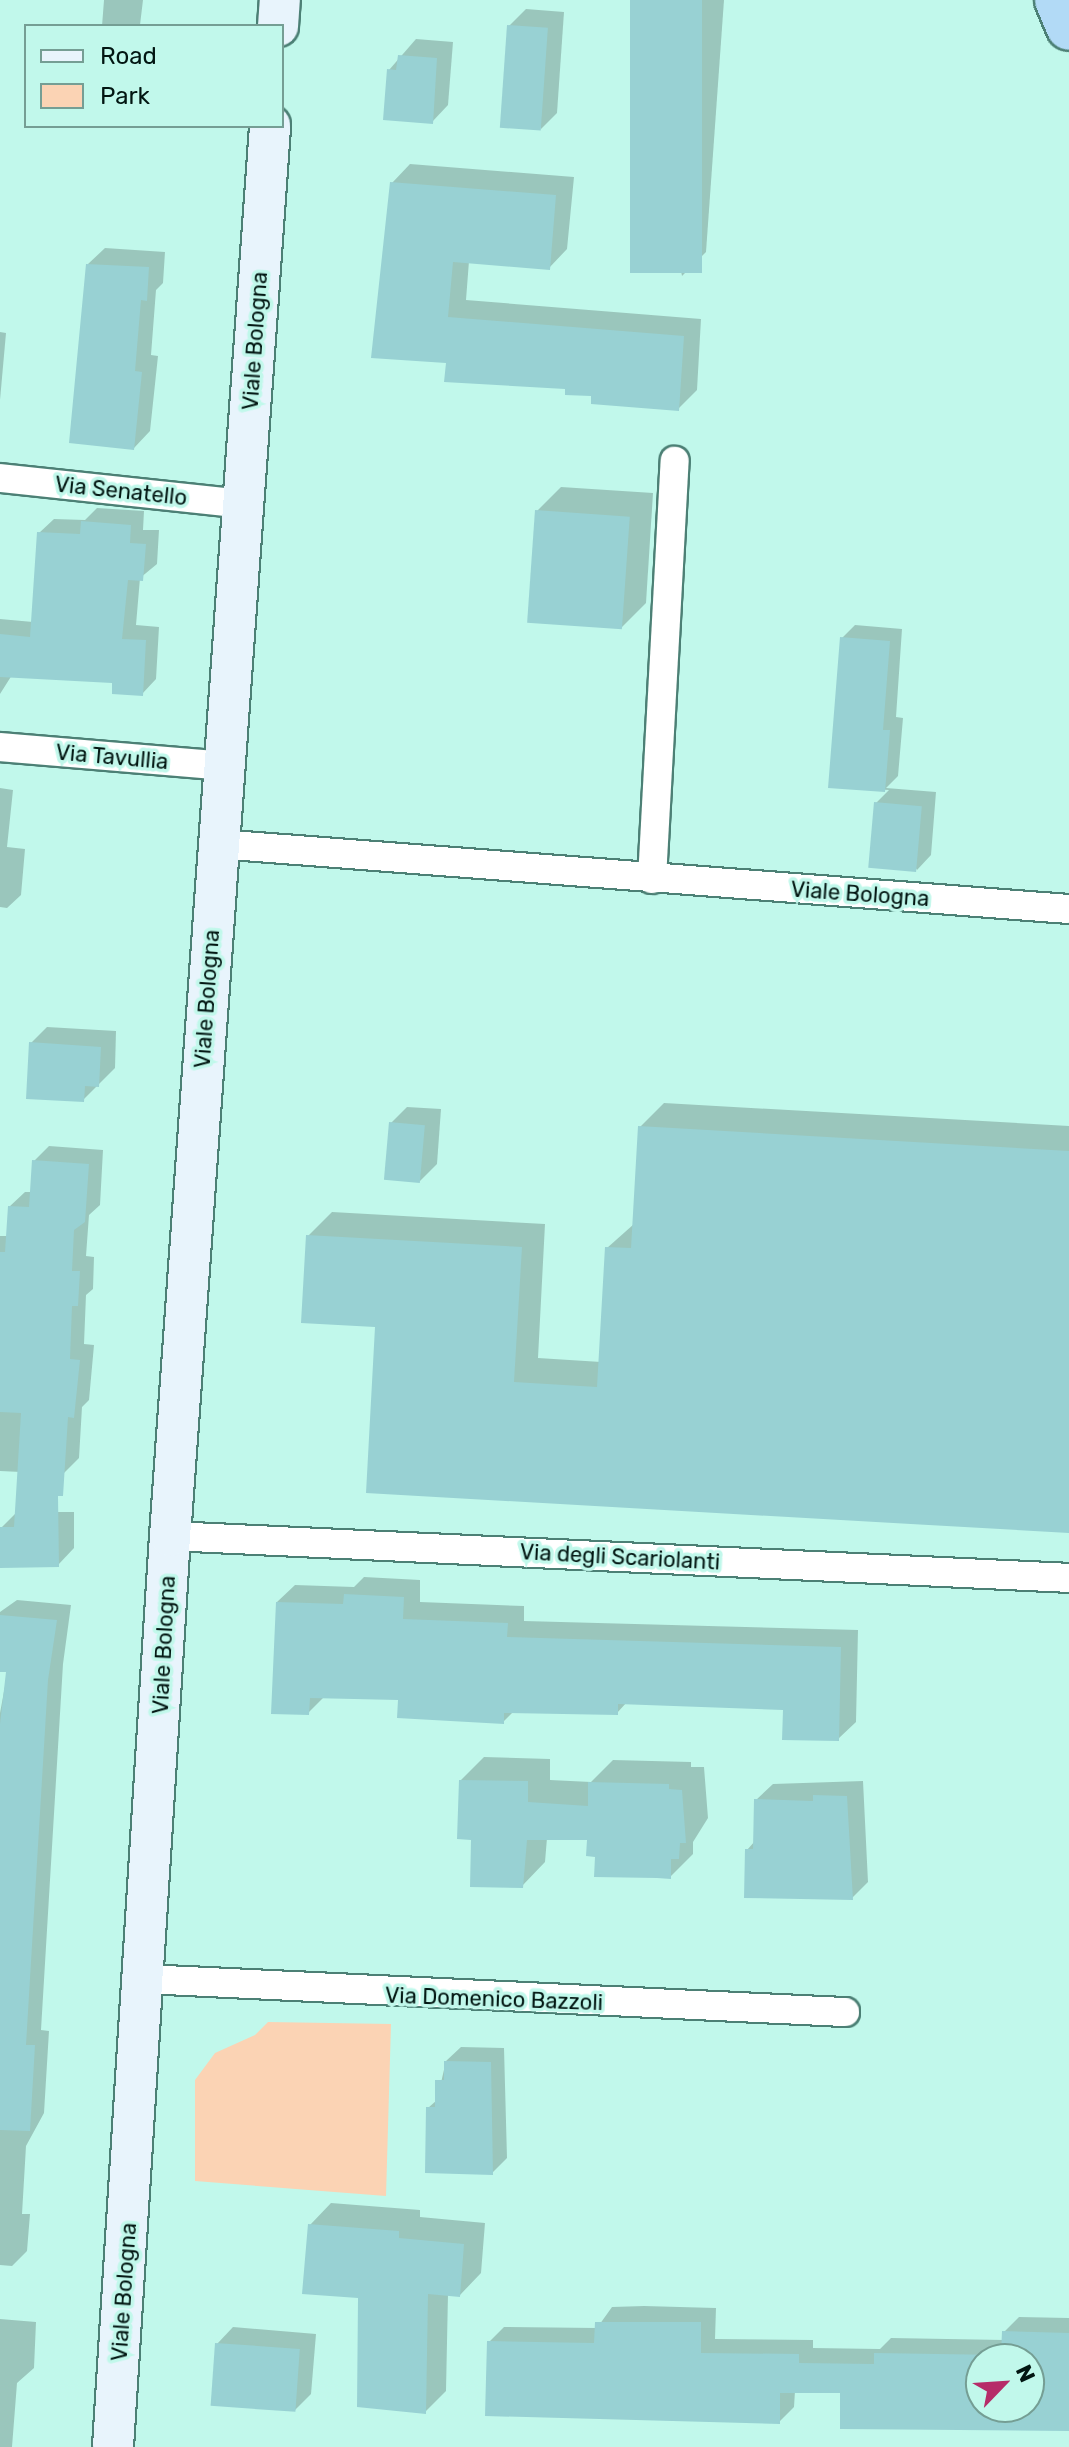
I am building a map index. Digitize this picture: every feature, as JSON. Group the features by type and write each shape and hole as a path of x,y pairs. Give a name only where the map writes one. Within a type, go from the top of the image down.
{"highway":[{"path":"1057,0 1069,28"}],"main road":[{"path":"278,24 280,0"},
{"name":"Viale Bologna","path":"113,2447 170,1536 270,128"}],"street":[{"path":"652,879 675,461"},
{"name":"Via Senatello","path":"0,478 243,504"},
{"name":"Via Tavullia","path":"0,747 224,766"},
{"name":"Viale Bologna","path":"218,844 1069,909"},
{"name":"Via degli Scariolanti","path":"170,1536 1069,1578"},
{"name":"Via Domenico Bazzoli","path":"144,1979 845,2012"}],"green space":[{"path":"268,2022 391,2024 386,2196 195,2181 195,2080 215,2053 255,2035"}],"building":[{"path":"630,0 702,0 702,273 630,273"},
{"path":"507,25 548,28 541,131 500,128"},
{"path":"398,55 437,58 433,124 383,120 387,69 396,70"},
{"path":"390,182 556,195 550,270 453,262 448,317 684,336 679,411 591,404 591,396 565,395 565,389 444,382 446,363 371,358"},
{"path":"86,264 149,267 147,301 141,300 135,371 142,372 134,450 69,443"},
{"path":"535,510 630,517 622,629 527,623"},
{"path":"81,521 131,525 130,543 146,544 143,581 128,580 122,639 146,640 143,696 112,694 112,683 0,677 0,634 30,637 37,532 80,534"},
{"path":"840,637 890,641 883,730 890,730 885,792 828,788"},
{"path":"874,802 922,806 916,872 868,868"},
{"path":"29,1042 101,1047 99,1087 85,1086 84,1102 26,1099"},
{"path":"389,1122 425,1125 420,1183 384,1180"},
{"path":"638,1126 1069,1151 1069,1533 366,1493 375,1327 301,1323 306,1235 522,1247 514,1382 597,1387 605,1247 631,1248"},
{"path":"32,1160 89,1164 85,1222 74,1230 72,1271 80,1271 78,1306 72,1306 70,1359 80,1360 74,1418 68,1417 63,1496 58,1496 59,1567 0,1568 0,1527 14,1527 21,1413 0,1412 0,1252 5,1252 8,1206 29,1207"},
{"path":"344,1594 404,1597 403,1619 508,1623 507,1637 841,1647 839,1741 782,1740 783,1710 618,1704 618,1715 504,1713 504,1724 397,1718 398,1700 310,1698 309,1715 271,1714 276,1602 343,1604"},
{"path":"0,1615 57,1620 48,1680 26,2045 35,2045 30,2131 0,2130 0,1724 6,1672 0,1672"},
{"path":"459,1780 528,1781 528,1802 588,1806 588,1782 669,1784 669,1789 682,1790 686,1843 680,1843 679,1859 671,1859 671,1879 594,1877 595,1857 586,1856 587,1840 527,1840 523,1888 470,1887 471,1840 457,1839"},
{"path":"813,1795 847,1796 853,1900 744,1898 745,1849 753,1849 754,1799 813,1801"},
{"path":"444,2061 491,2062 493,2175 425,2173 426,2107 435,2107 435,2080 444,2080"},
{"path":"308,2224 399,2231 399,2238 464,2244 460,2297 428,2294 426,2414 357,2407 358,2298 302,2294"},
{"path":"595,2322 701,2322 701,2353 799,2354 799,2363 874,2364 874,2353 965,2354 965,2423 1045,2423 1045,2343 1002,2343 1002,2331 1069,2333 1069,2431 840,2429 840,2393 780,2393 780,2424 485,2416 487,2341 594,2343"},
{"path":"215,2343 300,2349 295,2412 211,2406"}]}
